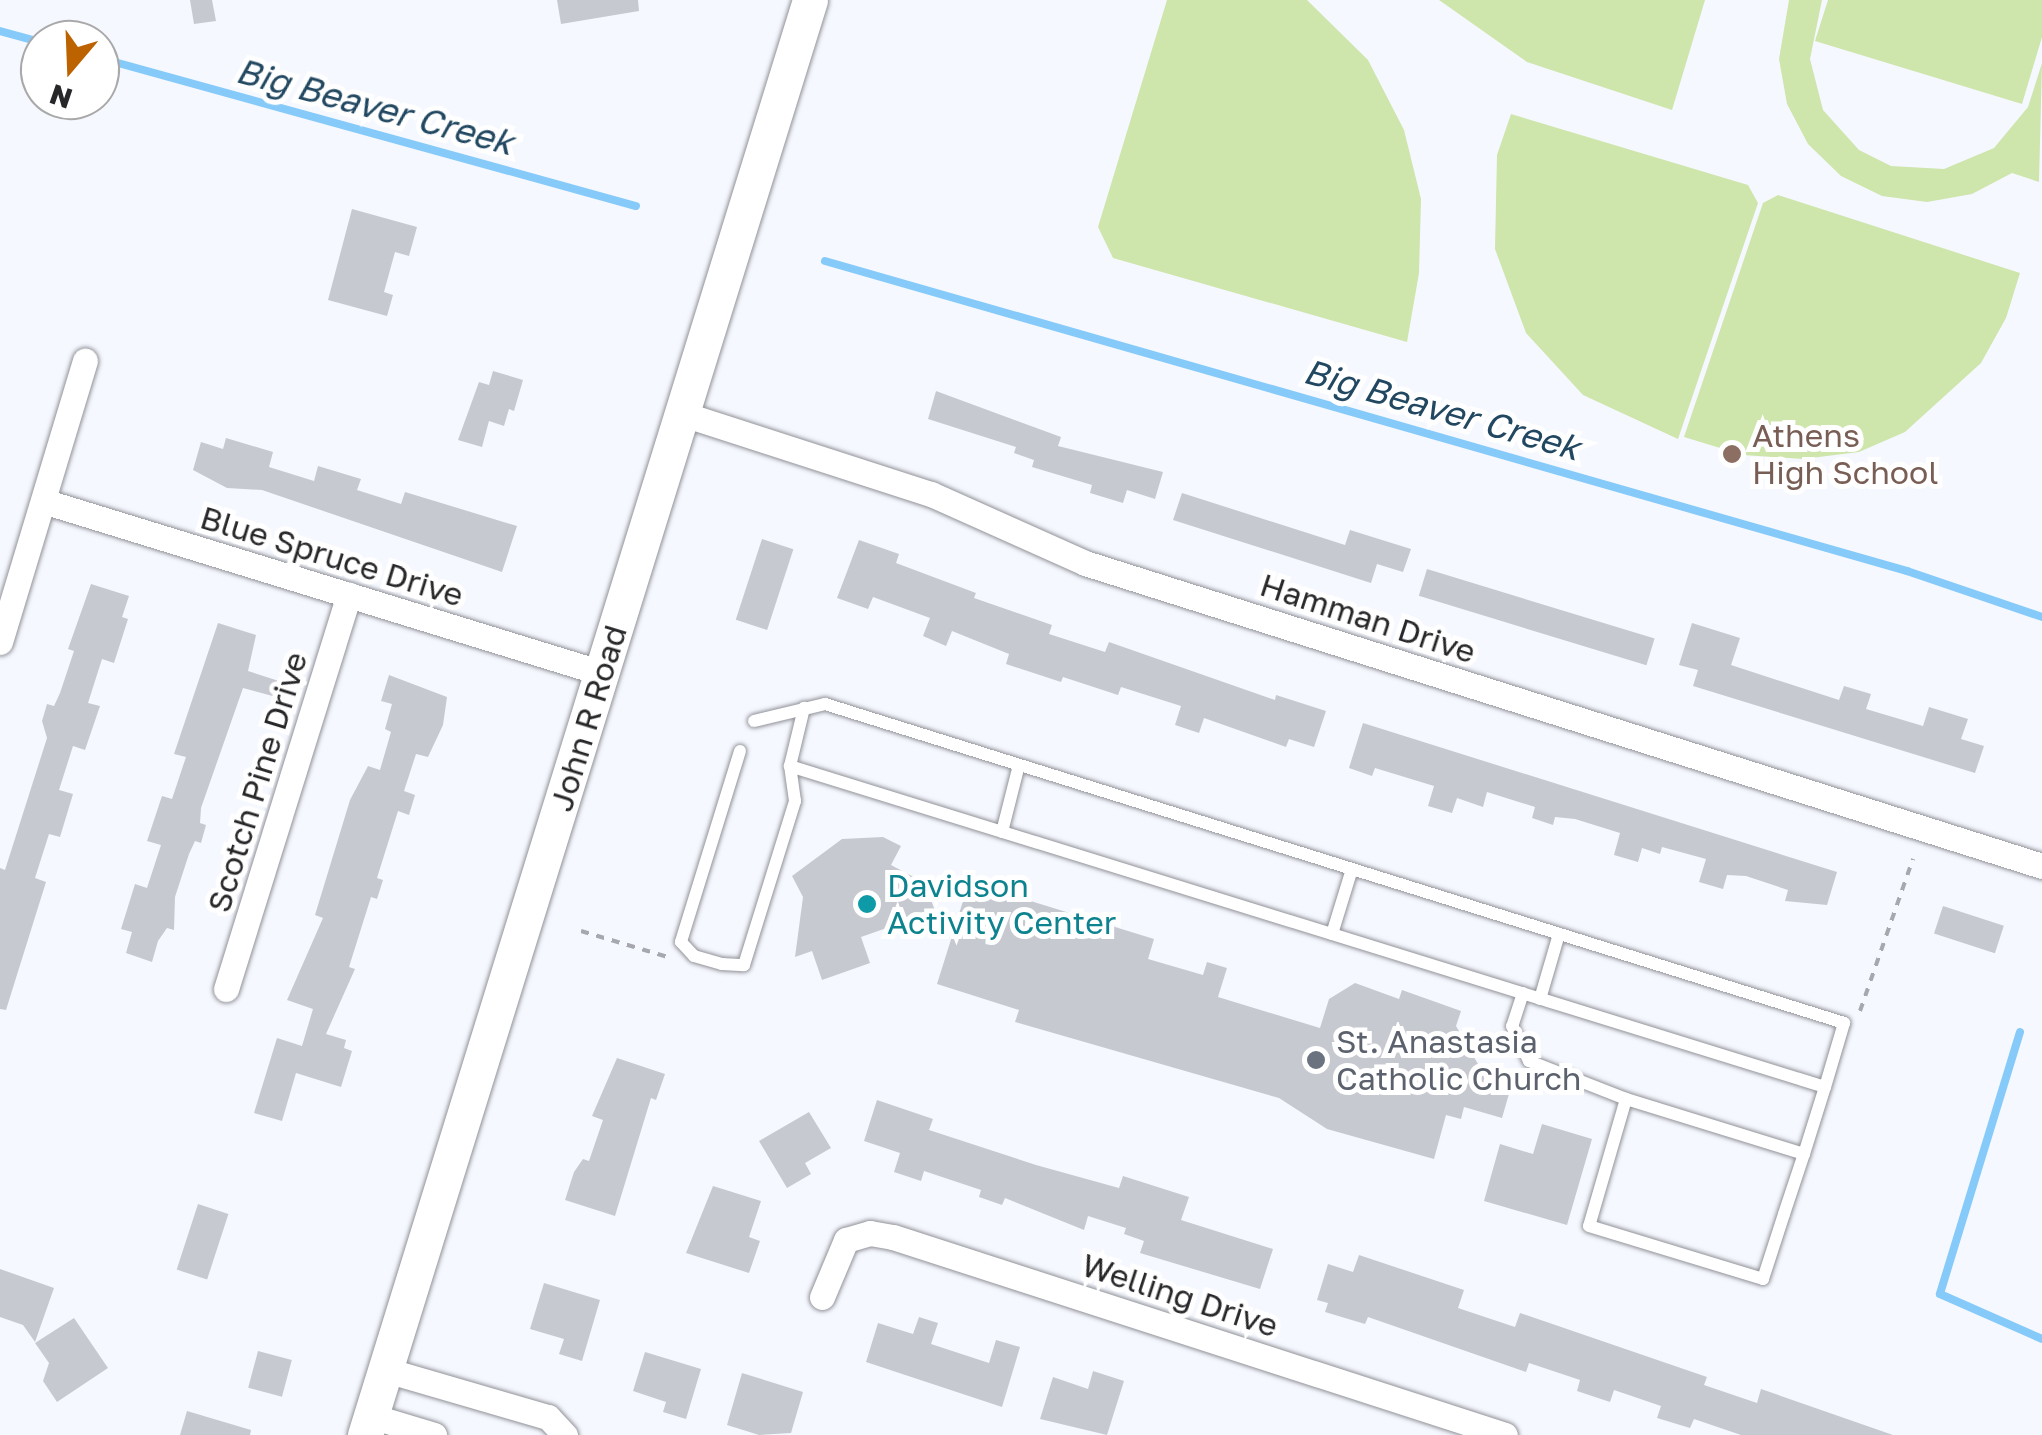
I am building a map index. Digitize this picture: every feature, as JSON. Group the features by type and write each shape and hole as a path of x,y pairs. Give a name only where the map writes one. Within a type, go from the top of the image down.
{"main road":[{"name":"John R Road","path":"368,1426 810,0"}],"street":[{"path":"0,642 85,360"},
{"name":"Hamman Drive","path":"682,414 931,494 1086,563 2042,866"},
{"name":"Blue Spruce Drive","path":"43,501 602,673"},
{"name":"Scotch Pine Drive","path":"226,989 349,594"},
{"name":"Welling Drive","path":"822,1296 838,1250 856,1235 893,1237 1439,1425 1504,1435"},
{"path":"386,1370 548,1416 565,1435"},
{"path":"368,1426 434,1435"}],"lane":[{"path":"754,721 825,704 1844,1023 1763,1279 1588,1226 1626,1099"},
{"path":"740,751 681,942 694,956 744,965 795,801 790,766 804,708"},
{"path":"1002,832 1018,765"},
{"path":"790,766 1825,1087"},
{"path":"1332,934 1352,869"},
{"path":"1540,999 1559,934"},
{"path":"1523,993 1512,1026 1529,1061 1626,1099 1804,1154"}],"path":[{"path":"1844,1023 1864,1009 1913,859"},
{"path":"581,930 679,960 694,956"}],"green space":[{"path":"1167,0 1307,0 1368,60 1404,130 1421,199 1419,273 1407,342 1113,258 1098,227"},
{"path":"1439,0 1705,0 1672,110 1527,62"},
{"path":"1789,0 1822,0 1810,59 1823,110 1859,150 1891,166 1944,169 1994,148 2028,107 2042,63 2039,182 2012,173 1972,194 1927,202 1882,196 1841,176 1808,144 1787,104 1779,59"},
{"path":"1828,0 2042,0 2042,37 2022,104 1815,41"},
{"path":"1511,114 1748,185 1758,203 1678,439 1583,395 1526,333 1495,249 1497,155"},
{"path":"1778,195 2020,273 2006,318 1981,363 1905,432 1859,452 1803,459 1743,455 1684,437 1763,203"}],"building":[{"path":"190,0 212,0 216,21 194,24"},
{"path":"557,0 638,0 639,11 561,24"},
{"path":"352,209 417,227 409,256 395,252 384,292 393,295 387,316 328,300"},
{"path":"493,371 523,380 514,411 509,409 504,426 489,421 482,447 458,440 479,382 489,385"},
{"path":"936,391 1061,437 1058,446 1163,472 1155,499 1127,490 1123,503 1090,493 1092,485 1032,467 1034,460 1014,453 1016,447 928,419"},
{"path":"226,438 273,452 269,467 314,481 318,466 361,479 357,490 401,504 405,492 517,526 502,572 262,490 227,488 193,470 201,442 223,449"},
{"path":"1182,493 1345,545 1350,530 1411,549 1403,572 1377,564 1371,583 1173,520"},
{"path":"762,539 793,549 767,630 736,620"},
{"path":"859,540 899,554 896,563 976,593 974,598 1052,625 1049,634 1105,652 1109,642 1275,700 1276,695 1326,711 1314,747 1289,739 1286,747 1204,718 1199,733 1175,725 1181,706 1121,687 1118,695 1063,677 1061,682 1006,664 1009,654 952,631 946,646 923,636 930,618 873,597 868,609 837,598"},
{"path":"1427,569 1655,639 1646,665 1419,596"},
{"path":"91,584 129,596 122,617 128,619 114,663 102,659 88,703 100,706 85,750 73,746 59,790 73,794 60,837 49,834 35,878 46,882 6,1010 0,1009 0,868 5,870 47,738 42,721 47,704 54,706 60,693 74,651 68,649"},
{"path":"218,623 256,635 248,671 285,683 280,698 243,688 201,808 200,823 206,825 201,843 195,841 175,897 174,930 167,928 158,941 152,962 126,953 132,932 121,929 135,884 147,888 161,845 147,841 162,796 172,799 186,757 174,754"},
{"path":"1692,623 1740,638 1731,665 1839,700 1844,686 1871,694 1866,709 1923,726 1929,707 1968,719 1961,739 1984,746 1975,773 1693,686 1698,670 1679,665"},
{"path":"389,675 447,697 443,725 428,757 416,754 404,791 415,795 409,815 398,811 377,878 383,880 377,899 371,897 349,967 355,969 326,1034 346,1040 344,1048 352,1051 341,1087 296,1073 282,1121 254,1113 277,1038 302,1046 313,1009 287,1000 323,918 315,915 350,800 368,766 380,770 391,732 385,729 392,704 381,701"},
{"path":"1363,723 1837,872 1827,905 1785,901 1788,890 1746,876 1727,875 1723,889 1699,882 1706,859 1662,847 1660,854 1642,848 1638,862 1614,855 1620,833 1575,819 1555,817 1553,825 1532,818 1535,807 1487,792 1483,807 1457,798 1452,813 1428,806 1434,786 1375,768 1372,776 1349,768"},
{"name":"Davidson Activity Center","path":"883,837 901,846 891,865 925,883 935,911 861,937 870,963 822,980 812,951 795,957 803,897 792,876 842,839"},
{"name":"St. Anastasia Catholic Church","path":"969,882 1154,939 1148,959 1203,975 1207,962 1227,968 1218,997 1320,1028 1329,999 1355,983 1399,999 1402,990 1461,1011 1456,1026 1478,1064 1504,1070 1511,1087 1502,1118 1464,1107 1461,1119 1446,1115 1434,1159 1327,1129 1279,1098 1015,1022 1019,1010 937,984"},
{"path":"1943,906 2004,926 1995,953 1934,934"},
{"path":"617,1058 665,1074 656,1100 651,1098 615,1216 565,1200 574,1172 583,1159 589,1161 603,1120 592,1116"},
{"path":"877,1100 933,1119 929,1130 1036,1165 1119,1188 1123,1176 1189,1197 1181,1220 1273,1249 1260,1289 1140,1253 1144,1241 1124,1234 1126,1228 1088,1216 1084,1230 1005,1198 1002,1205 979,1197 981,1190 924,1171 921,1181 894,1172 900,1153 864,1141"},
{"path":"809,1112 831,1148 805,1163 811,1174 787,1188 759,1141"},
{"path":"1542,1124 1592,1139 1567,1225 1484,1201 1500,1144 1533,1154"},
{"path":"713,1186 761,1201 749,1237 760,1241 749,1273 686,1253"},
{"path":"198,1204 228,1214 207,1280 177,1270"},
{"path":"1359,1255 1464,1290 1458,1308 1515,1327 1520,1313 1707,1377 1704,1385 1757,1403 1761,1389 1893,1435 1741,1435 1694,1419 1690,1428 1657,1418 1661,1406 1614,1390 1610,1402 1577,1391 1580,1380 1529,1363 1526,1372 1368,1317 1365,1324 1325,1312 1328,1303 1317,1300 1328,1264 1353,1272"},
{"path":"0,1269 54,1288 35,1342 23,1325 0,1317"},
{"path":"544,1283 600,1300 582,1361 559,1354 564,1339 530,1329"},
{"path":"919,1317 938,1323 931,1344 989,1363 996,1340 1020,1347 1002,1407 866,1362 878,1323 913,1334"},
{"path":"74,1318 108,1368 57,1402 43,1381 49,1363 35,1343"},
{"path":"258,1351 292,1360 282,1397 248,1388"},
{"path":"645,1352 701,1369 686,1419 663,1412 666,1402 633,1391"},
{"path":"1093,1371 1124,1381 1107,1435 1040,1419 1053,1377 1088,1389"},
{"path":"742,1373 803,1392 791,1433 759,1435 727,1425"},
{"path":"187,1411 251,1430 250,1435 180,1435"}],"waterway":[{"name":"Big Beaver Creek","path":"0,31 20,36"},
{"name":"Big Beaver Creek","path":"120,64 636,206"},
{"name":"Big Beaver Creek","path":"825,261 1907,571 2042,617"},
{"name":"Big Beaver Creek","path":"2020,1032 1940,1294 2042,1339"}],"place":[{"name":"Athens High School","path":"1732,454"},
{"name":"Davidson Activity Center","path":"867,904"},
{"name":"St. Anastasia Catholic Church","path":"1316,1060"}]}
